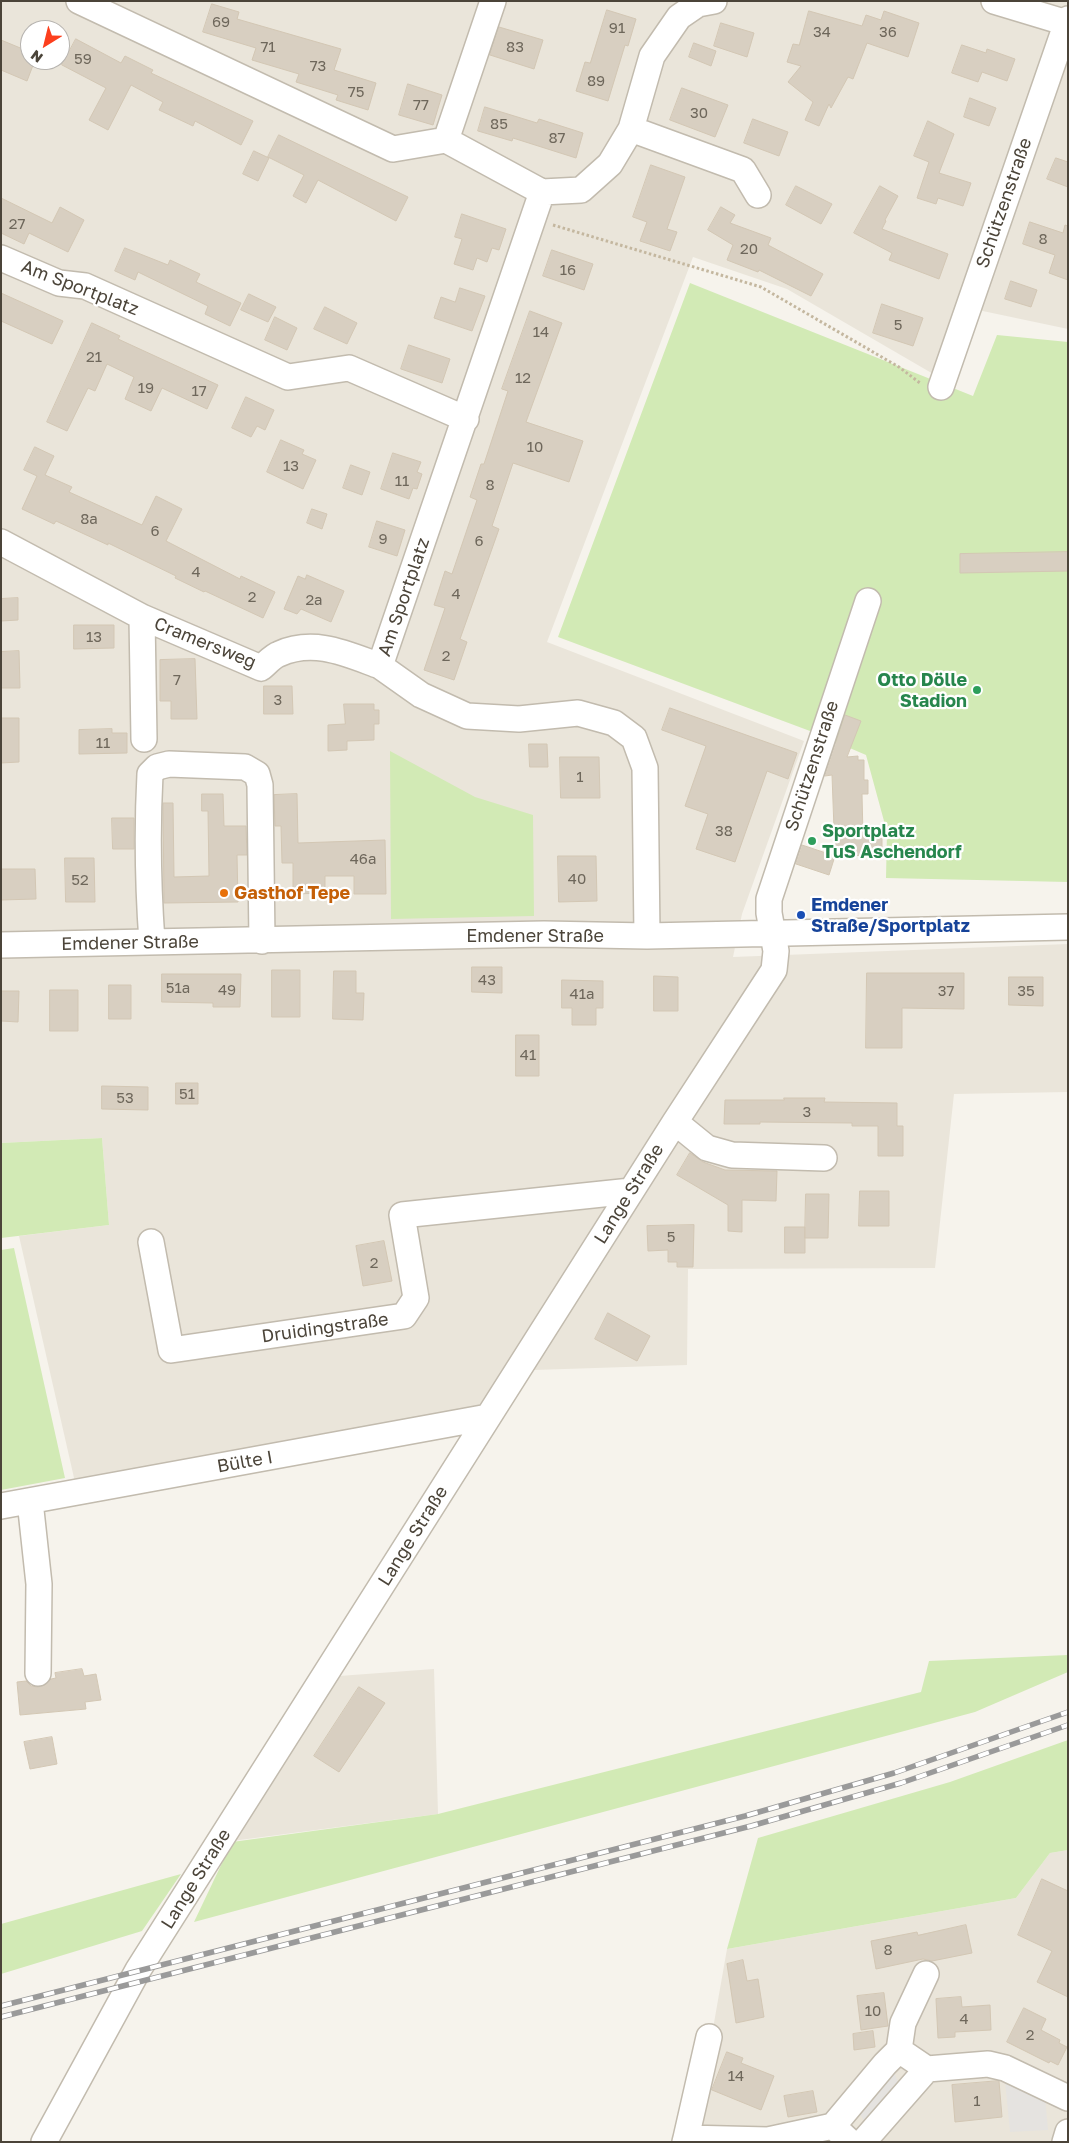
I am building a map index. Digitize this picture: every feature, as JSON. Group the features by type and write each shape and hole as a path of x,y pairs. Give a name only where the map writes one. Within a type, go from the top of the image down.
{"street":[{"path":"79,1 394,149 446,140 542,192 581,190 610,164 632,129 652,56 675,9 714,1"},
{"path":"446,140 493,1"},
{"path":"994,1 1067,21"},
{"name":"Schützenstraße","path":"941,387 1067,21"},
{"path":"632,129 743,170 758,195"},
{"name":"Am Sportplatz","path":"542,192 380,666 421,695 467,716 519,719 578,713 614,723 634,738 645,768 647,936"},
{"name":"Am Sportplatz","path":"1,258 59,283 85,286 288,377 349,368 466,419"},
{"name":"Cramersweg","path":"1,542 142,617 261,668 278,654 303,646 330,648 380,666"},
{"name":"Schützenstraße","path":"774,933 768,899 868,601"},
{"name":"Cramersweg","path":"142,617 144,739"},
{"path":"152,942 149,897 148,803 150,774 158,767 169,764 246,768 257,774 260,786 262,941"},
{"name":"Emdener Straße","path":"1,945 544,934 647,936 1068,927"},
{"name":"Lange Straße","path":"44,2142 138,1970 631,1191 774,970 776,951 774,933"},
{"path":"675,1122 707,1148 732,1155 824,1158"},
{"name":"Druidingstraße","path":"151,1242 171,1350 404,1316 416,1298 402,1215 631,1191"},
{"name":"Bülte I","path":"1,1506 488,1417"},
{"path":"30,1501 39,1584 38,1673"},
{"path":"709,2037 686,2140 768,2140 842,2134 885,2064 899,2050 903,2023 926,1974"},
{"path":"899,2050 927,2069 988,2064 1005,2068 1068,2098"},
{"path":"863,2142 927,2069"},
{"path":"1065,2142 1068,2132"}],"path":[{"path":"533,219 762,287 899,367 927,389 941,387"}],"shaded area":[{"path":"1,1 1068,1 1068,329 959,306 935,375 787,289 693,257 547,642 804,741 742,914 733,957 1068,944 1068,1092 954,1094 935,1268 688,1269 687,1365 534,1370 507,1411 77,1491 19,1236 109,1225 102,1138 1,1143"},
{"path":"434,1669 438,1814 232,1841 339,1676"},
{"path":"1068,1850 1068,2142 693,2142 727,1949 1016,1898 1050,1853"},
{"path":"891,2065 900,2087 868,2126 856,2108"},
{"path":"1005,2081 1034,2088 1036,2099 1045,2098 1048,2130 1010,2132"}],"green space":[{"path":"690,283 973,396 997,335 1068,342 1068,882 886,878 887,832 866,755 810,731 558,637"},
{"path":"390,751 475,797 533,815 534,916 391,919"},
{"path":"102,1138 109,1225 1,1238 1,1143"},
{"path":"14,1248 65,1478 1,1490 1,1250"},
{"path":"1068,1655 1068,1672 975,1712 194,1922 232,1842 438,1814 921,1692 929,1661"},
{"path":"1068,1740 1068,1850 1050,1853 1016,1898 727,1949 758,1838 950,1782"},
{"path":"181,1874 142,1931 1,1974 1,1924"}],"building":[{"path":"212,4 239,12 237,19 341,49 334,70 376,83 368,110 336,100 338,95 296,82 299,74 252,60 256,48 203,32"},
{"path":"607,10 636,19 628,46 625,45 608,101 576,91 585,62 590,63"},
{"path":"809,11 862,26 866,15 881,20 884,11 919,23 908,57 867,43 853,79 848,77 831,108 829,104 819,126 805,120 813,102 788,82 801,66 787,62 793,44 799,45"},
{"path":"721,23 754,33 747,57 714,46"},
{"path":"499,27 543,40 534,69 490,55"},
{"path":"76,39 121,63 125,56 153,70 151,73 253,121 241,145 195,121 193,126 159,110 163,102 131,85 108,130 89,120 106,88 70,69 70,50"},
{"path":"1,40 20,48 20,70 31,70 27,81 1,70"},
{"path":"694,43 716,51 711,66 689,57"},
{"path":"962,45 986,53 987,49 1015,59 1007,81 982,72 978,82 952,73"},
{"path":"408,84 442,95 433,125 399,115"},
{"path":"682,88 728,105 715,137 670,120"},
{"path":"970,98 996,108 989,126 964,117"},
{"path":"485,107 537,123 539,119 583,133 576,158 513,138 512,141 478,131"},
{"path":"753,119 788,132 779,156 744,143"},
{"path":"928,121 954,134 939,173 971,183 963,206 938,198 936,204 917,198 929,162 914,156"},
{"path":"279,135 408,197 396,221 318,180 306,203 293,196 304,175 268,157"},
{"path":"254,151 269,158 258,181 243,174"},
{"path":"1056,158 1068,162 1068,187 1047,179"},
{"path":"651,165 685,177 667,229 677,232 670,251 640,241 647,222 633,217"},
{"path":"796,186 832,204 821,224 786,205"},
{"path":"880,186 898,196 882,229 948,254 939,279 889,260 892,253 854,233"},
{"path":"1,198 52,223 60,207 84,220 68,252 29,233 24,244 1,233"},
{"path":"721,207 735,215 730,223 771,238 768,245 823,274 811,296 759,270 758,272 727,260 733,245 708,230"},
{"path":"462,214 506,229 499,250 492,248 487,262 477,258 473,270 454,264 462,239 455,237"},
{"path":"1030,222 1063,233 1065,225 1068,226 1068,280 1049,273 1055,255 1023,244"},
{"path":"125,248 168,265 170,260 200,274 196,282 241,303 230,326 205,314 208,306 138,272 135,280 115,271"},
{"path":"552,250 593,264 584,290 543,276"},
{"path":"1011,281 1037,290 1031,307 1005,299"},
{"path":"460,288 485,296 472,331 434,318 441,297 455,302"},
{"path":"1,293 63,321 52,344 1,321"},
{"path":"249,294 276,307 268,322 241,310"},
{"path":"882,304 923,318 913,346 873,333"},
{"path":"325,307 357,323 347,344 314,329"},
{"path":"530,311 562,323 526,422 583,441 569,482 513,463 492,526 499,529 460,639 467,642 454,680 424,670 445,608 434,605 445,571 452,574 477,500 470,497 481,464 484,464 508,391 502,389"},
{"path":"275,317 297,328 287,350 265,340"},
{"path":"92,323 120,336 118,339 218,385 207,409 162,388 151,411 125,399 134,377 107,364 95,391 88,388 67,431 47,422"},
{"path":"409,345 450,359 442,383 401,369"},
{"path":"246,397 274,410 265,430 257,426 251,437 232,428"},
{"path":"281,440 304,450 302,454 316,460 303,489 267,472"},
{"path":"35,447 54,456 45,475 72,487 69,492 142,525 156,496 182,509 166,541 240,579 241,576 275,592 263,618 175,578 176,576 108,543 108,545 56,521 54,524 22,509 37,476 24,470"},
{"path":"393,453 421,462 417,472 422,474 417,489 413,488 409,499 381,489"},
{"path":"351,465 370,472 362,495 343,488"},
{"path":"312,509 327,514 322,529 307,523"},
{"path":"377,521 405,530 397,556 369,547"},
{"path":"1068,552 1068,571 960,573 960,554"},
{"path":"307,575 344,591 331,622 301,609 297,614 284,609 298,576 305,579"},
{"path":"18,598 18,620 1,621 1,599"},
{"path":"74,625 114,625 114,648 74,649"},
{"path":"19,651 20,688 1,688 1,652"},
{"path":"195,659 197,719 171,719 171,701 160,701 160,660"},
{"path":"264,686 292,686 293,714 264,714"},
{"path":"344,704 374,704 374,710 379,710 379,724 374,724 374,740 347,741 347,750 328,751 328,725 345,724"},
{"path":"670,708 797,753 788,779 767,771 735,862 696,849 708,814 685,806 706,746 662,730"},
{"path":"845,715 861,721 847,757 858,756 858,760 864,760 864,780 868,780 868,794 862,794 863,836 882,836 882,855 835,856 832,775 825,776"},
{"path":"1,718 19,718 19,762 1,763"},
{"path":"112,729 112,733 127,733 127,753 79,754 79,730"},
{"path":"529,744 547,744 548,767 530,767"},
{"path":"560,757 599,757 600,798 561,798"},
{"path":"202,794 223,794 224,826 246,826 247,855 237,855 238,902 164,903 163,803 173,803 174,877 209,876 208,811 202,811"},
{"path":"297,794 298,843 385,840 386,894 354,894 354,876 325,876 325,893 293,894 293,863 282,863 281,826 275,826 274,795"},
{"path":"112,818 134,818 134,849 113,849"},
{"path":"802,845 835,856 829,875 796,864"},
{"path":"558,856 596,856 597,901 559,902"},
{"path":"65,858 94,858 95,902 66,902"},
{"path":"1,869 35,869 36,899 1,900"},
{"path":"472,967 502,967 502,993 472,992"},
{"path":"272,970 300,970 300,1017 272,1017"},
{"path":"334,971 356,971 356,993 364,993 363,1020 333,1019"},
{"path":"867,973 964,973 964,1009 902,1008 902,1048 866,1048"},
{"path":"162,974 241,974 240,1007 213,1007 213,1003 162,1002"},
{"path":"654,976 678,977 678,1011 654,1011"},
{"path":"1009,977 1043,977 1043,1006 1009,1005"},
{"path":"562,980 603,981 603,1008 596,1008 596,1025 572,1025 572,1008 562,1008"},
{"path":"109,985 131,985 131,1019 109,1019"},
{"path":"50,990 78,990 78,1031 50,1031"},
{"path":"1,991 19,991 18,1022 1,1021"},
{"path":"516,1035 539,1035 539,1076 516,1076"},
{"path":"176,1083 198,1083 198,1104 176,1104"},
{"path":"102,1086 148,1087 148,1110 102,1109"},
{"path":"784,1098 825,1098 824,1102 897,1103 897,1126 903,1126 903,1156 878,1156 878,1126 852,1126 852,1123 760,1122 760,1124 724,1124 725,1100 784,1100"},
{"path":"690,1153 703,1162 725,1170 777,1171 776,1201 742,1200 742,1232 728,1231 728,1205 677,1175"},
{"path":"860,1191 889,1191 889,1226 859,1226"},
{"path":"806,1194 829,1194 828,1238 805,1238"},
{"path":"694,1225 693,1267 677,1267 677,1262 668,1262 668,1250 648,1251 647,1226"},
{"path":"785,1227 805,1227 805,1253 785,1253"},
{"path":"384,1241 392,1281 363,1286 356,1246"},
{"path":"608,1313 650,1336 637,1361 595,1339"},
{"path":"82,1669 84,1676 96,1674 101,1700 85,1702 86,1709 20,1715 17,1682 26,1681 31,1686 38,1687 56,1678 55,1673"},
{"path":"359,1687 385,1703 339,1772 314,1756"},
{"path":"52,1737 57,1764 30,1769 24,1742"},
{"path":"1042,1879 1068,1891 1068,1997 1037,1982 1052,1951 1018,1935"},
{"path":"966,1925 972,1953 932,1961 923,1959 876,1969 871,1941 917,1932 918,1935"},
{"path":"743,1960 747,1981 758,1979 764,2017 736,2023 727,1964"},
{"path":"884,1993 888,2026 861,2030 857,1996"},
{"path":"961,1997 962,2007 990,2005 991,2030 955,2032 955,2037 938,2038 936,1999"},
{"path":"1024,2008 1046,2019 1041,2030 1060,2040 1059,2043 1067,2047 1058,2065 1050,2061 1049,2063 1007,2042"},
{"path":"873,2031 875,2047 854,2050 853,2034"},
{"path":"727,2052 743,2058 741,2063 774,2076 761,2110 712,2090"},
{"path":"999,2081 1002,2117 955,2122 952,2085"},
{"path":"813,2091 817,2112 788,2117 784,2096"}],"railway":[{"path":"1,2006 745,1816 894,1773 1068,1712"},
{"path":"1,2017 751,1826 901,1783 1068,1725"}],"place":[{"name":"Otto Dölle Stadion","path":"977,690"},
{"name":"Sportplatz TuS Aschendorf","path":"812,841"},
{"name":"Gasthof Tepe","path":"224,893"},
{"name":"Emdener Straße/Sportplatz","path":"801,915"}]}
